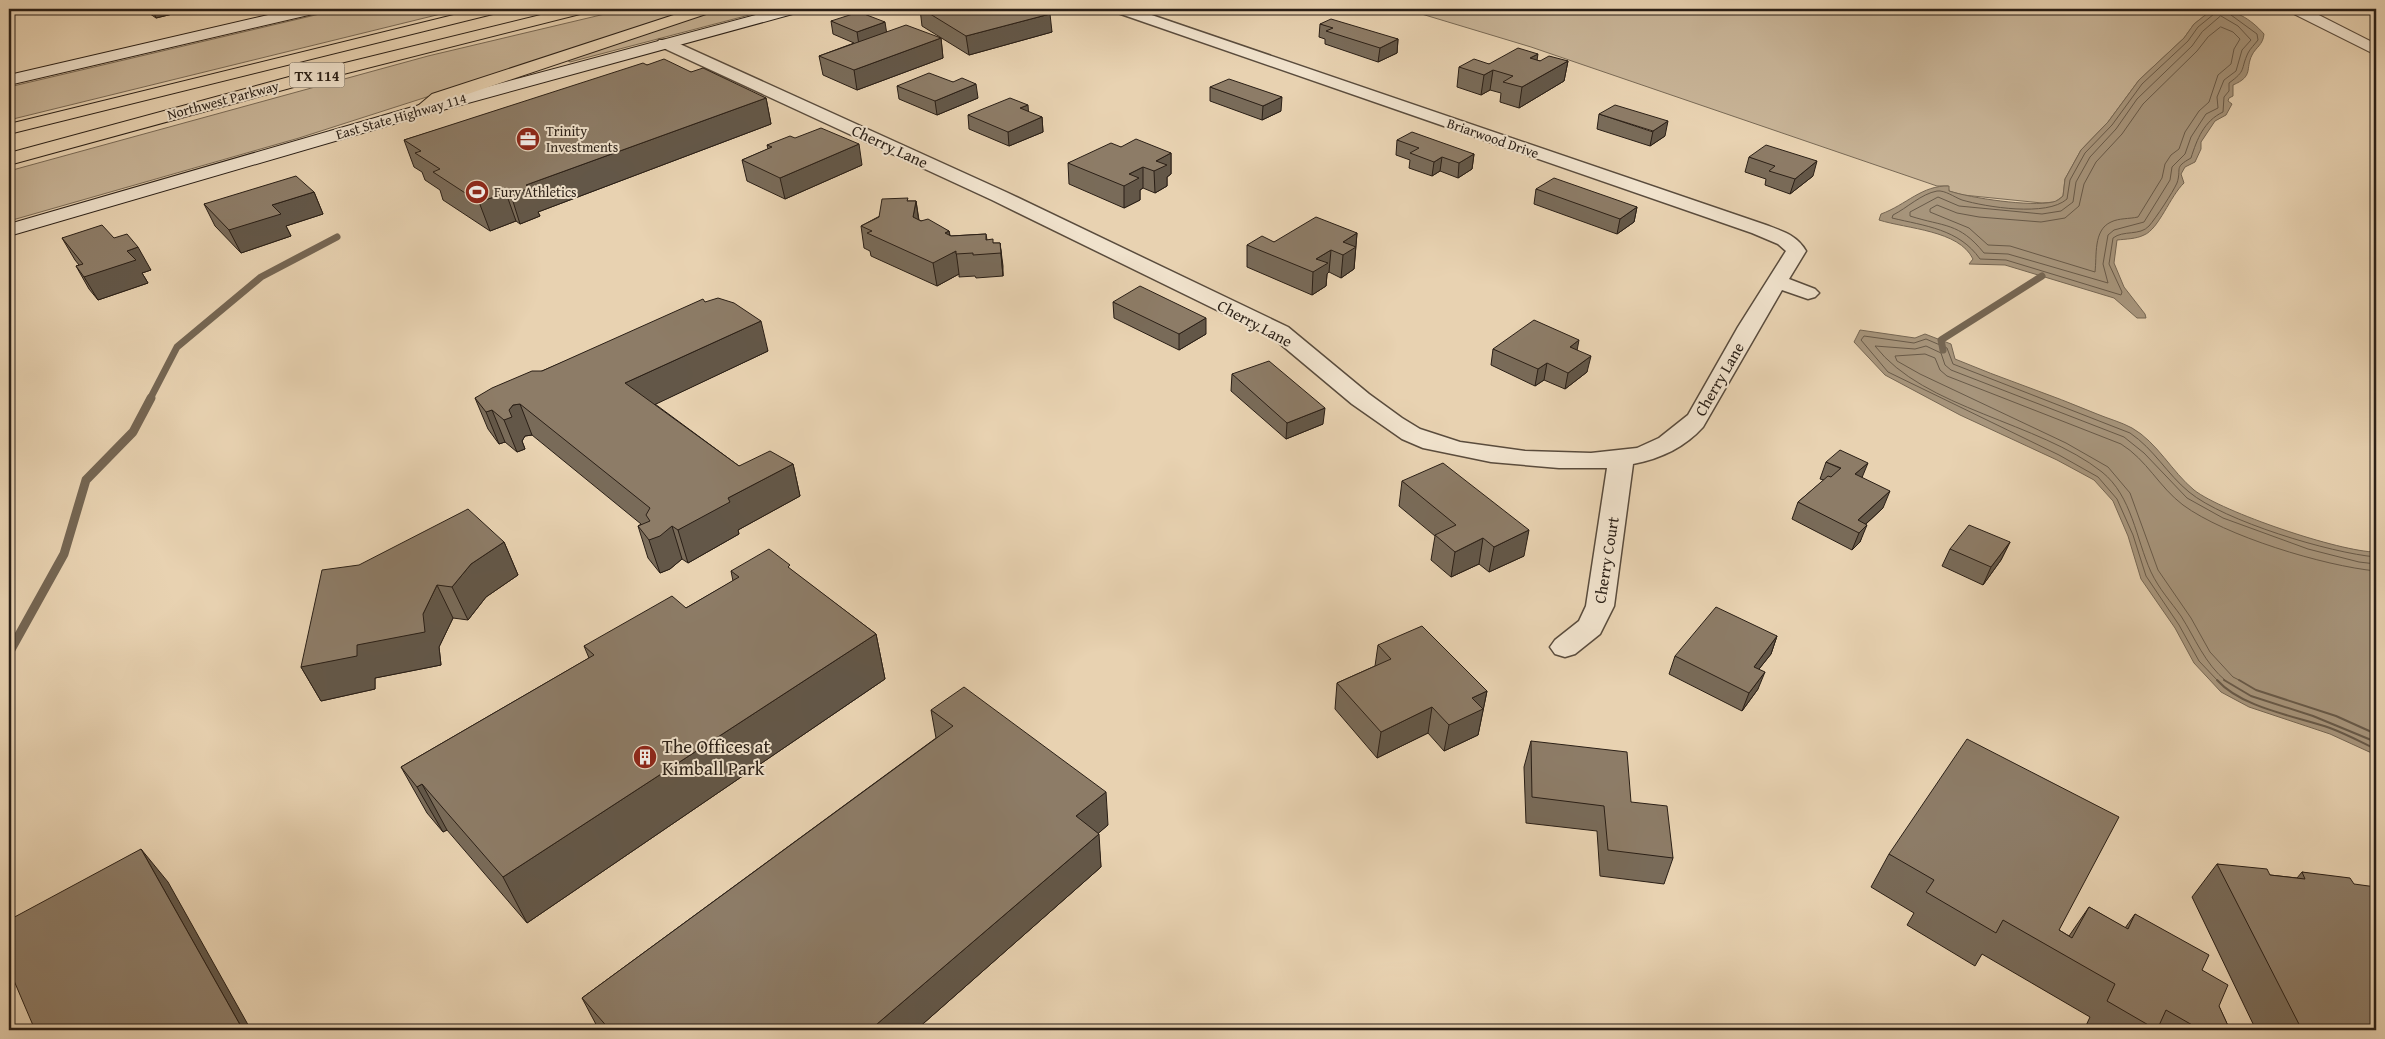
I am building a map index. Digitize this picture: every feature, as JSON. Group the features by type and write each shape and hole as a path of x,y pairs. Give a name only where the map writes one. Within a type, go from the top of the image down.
{"highway":[{"name":"Northwest Parkway","path":"9,129 496,9"},
{"name":"Northwest Parkway","path":"9,159 297,80 583,9"},
{"path":"422,110 438,98 707,9"}],"main road":[{"path":"9,80 313,9"},
{"name":"East State Highway 114","path":"9,230 422,110 796,9"},
{"path":"2295,9 2376,50"}],"street":[{"name":"Briarwood Drive","path":"1120,9 1759,229 1789,242 1794,245 1796,251 1776,281"},
{"name":"Cherry Lane","path":"665,43 998,196 1280,332 1385,419 1414,435 1448,447 1494,455 1583,462 1621,460 1644,454 1673,439 1693,425 1776,281"},
{"path":"1776,281 1808,292"},
{"name":"Cherry Court","path":"1564,648 1590,627 1600,606 1621,460"}],"shaded area":[{"path":"341,9 461,9 9,120 9,87"},
{"path":"626,9 701,9 299,138 9,221 9,171 428,56"},
{"path":"722,9 772,9 570,62 565,59"},
{"path":"1405,9 2213,9 2194,24 2184,38 2139,80 2108,122 2081,150 2065,179 2063,196 2055,202 2042,203 1963,195 1949,191 1948,186 1937,186 1531,47"}],"water":[{"path":"2213,9 2235,13 2247,19 2264,34 2261,43 2252,55 2248,72 2240,82 2233,85 2233,96 2228,101 2232,104 2226,115 2215,121 2201,142 2201,149 2195,162 2185,167 2181,174 2184,183 2160,219 2144,235 2117,240 2114,263 2124,287 2146,318 2137,318 2114,298 2005,265 1969,264 1973,259 1966,249 1944,236 1879,220 1881,214 1922,192 1939,187 1949,186 1949,191 2001,201 2043,203 2058,200 2063,196 2065,179 2081,150 2108,122 2139,80 2184,38 2194,24"},
{"path":"1860,330 1915,338 1925,334 1951,344 1955,359 2132,428 2157,449 2186,483 2208,499 2254,519 2310,538 2359,550 2376,552 2376,755 2330,734 2249,707 2221,692 2194,663 2175,628 2141,579 2128,536 2113,501 2094,480 2057,460 1960,415 1885,375 1854,342"}],"building":[{"path":"922,9 1042,9 1050,14 966,36"},
{"path":"859,12 885,22 857,32 831,21"},
{"path":"1331,19 1398,39 1380,48 1326,31 1333,28 1320,24"},
{"path":"906,25 941,38 854,70 819,56"},
{"path":"1518,48 1538,54 1530,58 1540,61 1549,56 1568,61 1522,87 1503,82 1513,76 1493,70 1484,75 1459,67 1474,59 1489,64"},
{"path":"664,59 691,72 703,68 766,98 526,185 530,188 511,195 506,193 479,202 433,172 440,169 415,153 421,151 404,140 643,63 647,65"},
{"path":"929,73 953,82 962,78 976,84 935,101 897,86"},
{"path":"1229,79 1282,97 1263,106 1210,87"},
{"path":"1010,98 1028,105 1020,108 1042,117 1008,132 968,115"},
{"path":"1615,105 1668,121 1653,131 1599,114"},
{"path":"821,128 859,144 780,178 742,160 772,147 767,145 790,136 795,138"},
{"path":"1412,132 1474,154 1459,163 1442,157 1434,162 1410,153 1419,148 1397,140"},
{"path":"1136,139 1171,153 1156,161 1167,165 1154,171 1143,167 1129,174 1139,178 1124,186 1068,163 1111,143 1121,147"},
{"path":"1766,145 1817,161 1795,179 1769,171 1775,166 1749,157"},
{"path":"296,176 314,192 272,205 281,214 229,230 204,204"},
{"path":"1554,178 1637,207 1620,219 1536,189"},
{"path":"908,198 907,201 916,201 913,217 921,221 928,219 949,231 945,233 951,236 986,234 986,240 993,239 993,243 1000,243 1001,253 973,255 973,253 956,254 956,251 933,263 867,233 872,231 861,226 879,217 882,199"},
{"path":"1316,217 1357,233 1343,242 1356,247 1343,255 1331,250 1316,259 1328,263 1313,272 1247,245 1262,236 1274,242"},
{"path":"102,225 114,238 127,234 138,247 127,251 136,260 84,277 76,266 83,264 62,238"},
{"path":"1140,286 1206,318 1179,334 1113,302"},
{"path":"718,298 734,303 761,321 625,383 739,466 770,451 793,464 728,498 730,502 678,530 672,526 660,536 649,540 638,526 650,521 646,515 650,508 520,404 513,405 509,410 512,417 504,420 492,410 486,412 475,398 492,388 532,371 542,371 703,299 705,302"},
{"path":"1534,320 1579,340 1570,347 1591,356 1568,373 1547,363 1538,369 1493,349"},
{"path":"1269,361 1325,408 1287,423 1232,374"},
{"path":"1840,450 1868,463 1855,474 1890,491 1858,520 1867,525 1859,533 1798,502 1828,476 1831,477 1841,468 1826,462"},
{"path":"1443,463 1529,530 1494,547 1483,538 1455,552 1435,535 1456,525 1402,481"},
{"path":"468,509 504,542 471,564 452,587 437,585 423,614 425,632 357,645 357,656 301,667 322,570 359,565"},
{"path":"1969,525 2010,542 1991,567 1950,549"},
{"name":"The Offices at Kimball Park","path":"769,549 790,565 788,567 876,634 503,877 422,784 417,787 401,767 594,655 584,646 672,596 686,608 739,577 731,571"},
{"path":"1716,607 1777,636 1754,667 1765,672 1749,693 1675,656"},
{"path":"1422,626 1487,691 1472,698 1483,709 1449,725 1432,707 1381,732 1337,683 1391,659 1378,645"},
{"path":"964,687 1106,792 1076,816 1099,834 870,1030 610,1030 582,998 953,726 931,710"},
{"path":"1967,739 2119,817 2059,930 2072,938 2089,907 2128,929 2135,914 2209,955 2202,970 2228,985 2219,1006 2230,1030 2201,1030 2166,1010 2157,1030 2107,1001 2115,984 2003,920 1996,933 1926,892 1934,880 1889,854"},
{"path":"1531,741 1627,752 1631,802 1667,806 1673,858 1608,850 1604,806 1532,797"},
{"path":"141,849 243,1030 35,1030 9,969 9,920"},
{"path":"2217,864 2267,869 2270,875 2305,879 2302,872 2350,878 2354,884 2376,887 2376,1030 2302,1030"}],"waterway":[{"path":"150,399 177,347 261,277 337,237"},
{"path":"1943,350 1941,340 2042,276"},
{"path":"9,653 64,554 86,480 133,432 151,398"}],"place":[{"name":"Trinity Investments","path":"528,139"},
{"name":"Fury Athletics","path":"477,192"},
{"name":"The Offices at Kimball Park","path":"645,757"}]}
